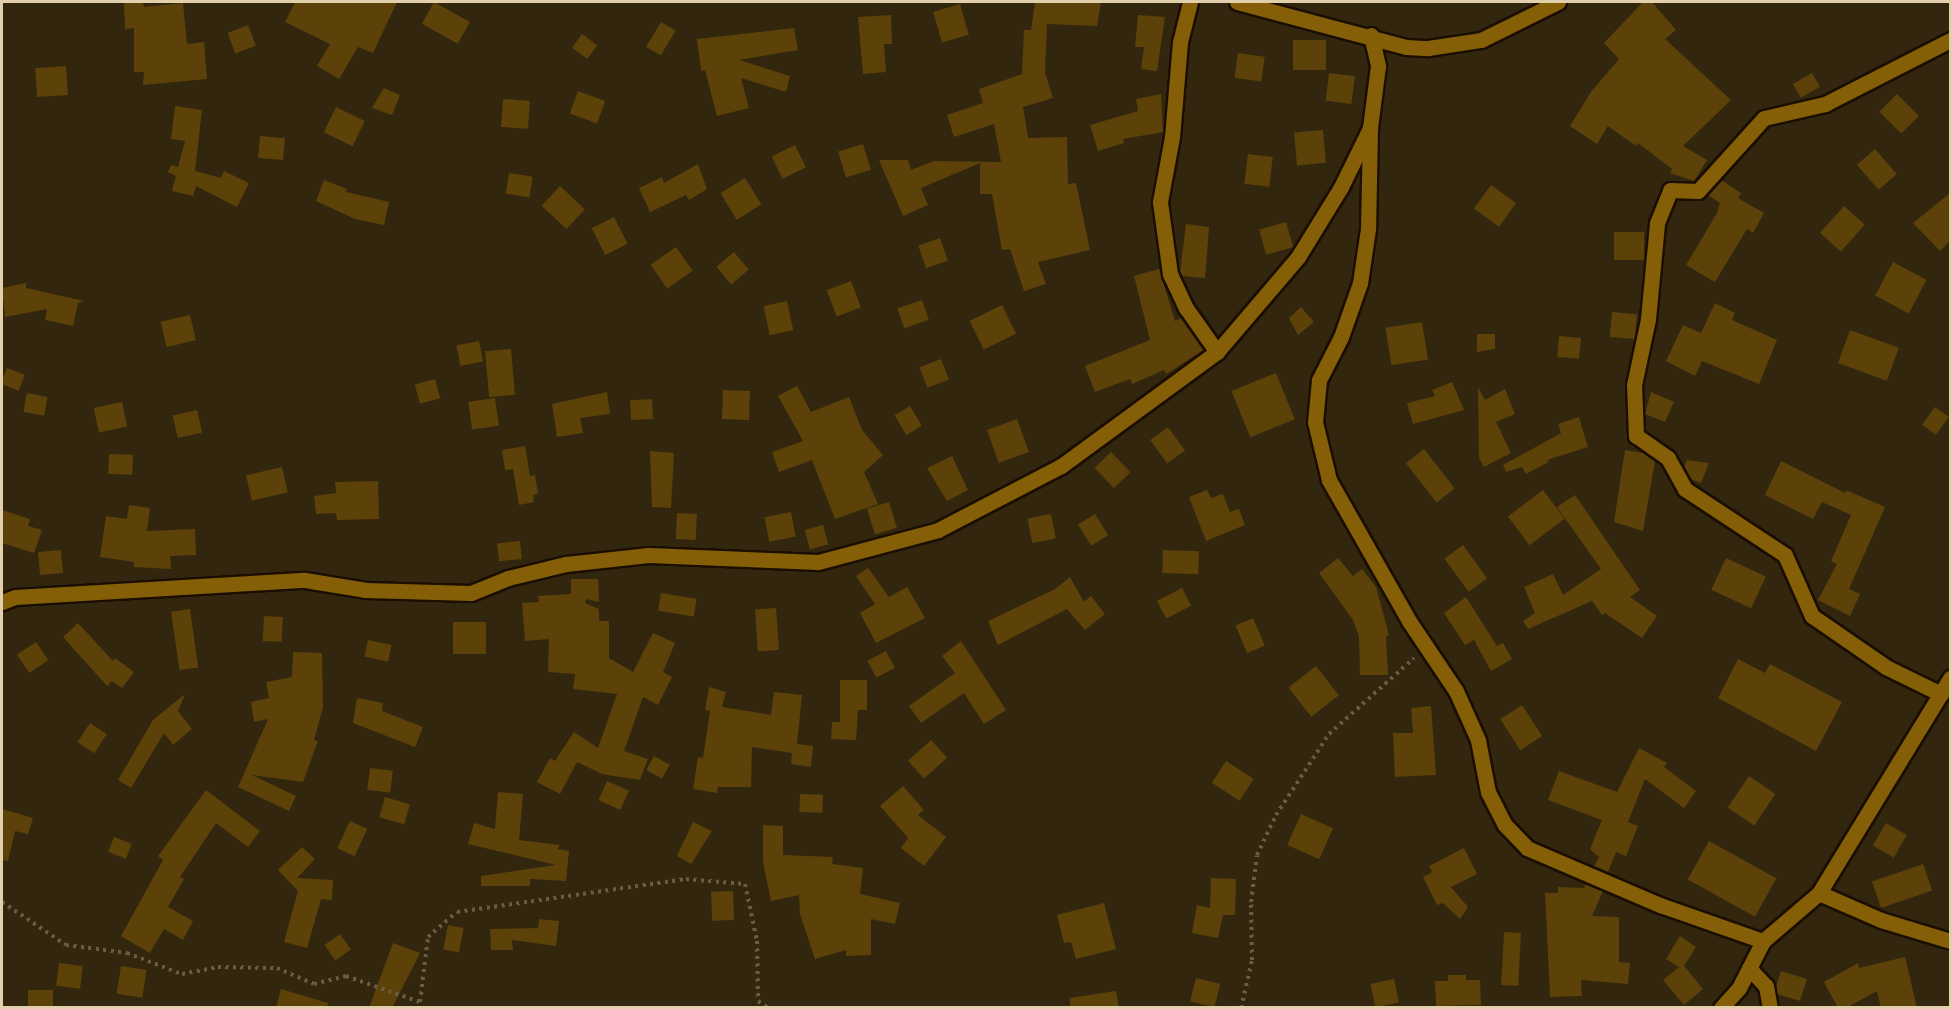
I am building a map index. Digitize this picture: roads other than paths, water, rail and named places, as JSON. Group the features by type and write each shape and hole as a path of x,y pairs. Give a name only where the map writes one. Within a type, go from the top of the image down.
{"street":[{"path":"1190,2 1180,42 1172,137 1160,202 1170,274 1186,308 1217,352"},
{"path":"1238,2 1371,35 1406,47 1428,48 1471,42 1553,4"},
{"path":"1371,35 1378,66 1370,128 1368,229 1360,283 1341,337 1318,380 1315,422 1329,480 1428,650 1456,691 1478,740 1488,792 1504,825 1527,848 1660,905 1763,941"},
{"path":"1941,694 1886,667 1812,616 1785,555 1685,489 1668,458 1636,436 1634,385 1648,319 1657,223 1670,190 1698,190 1764,118 1825,104 1950,40"},
{"path":"2,602 15,597 305,580 366,590 471,593 508,578 566,564 649,555 818,561 938,530 1061,466 1217,352 1298,257 1341,187 1370,128"},
{"path":"1721,1008 1739,988 1763,941 1819,893 1950,678"},
{"path":"1819,893 1881,920 1950,940"},
{"path":"1749,968 1766,986 1770,1008"}]}
